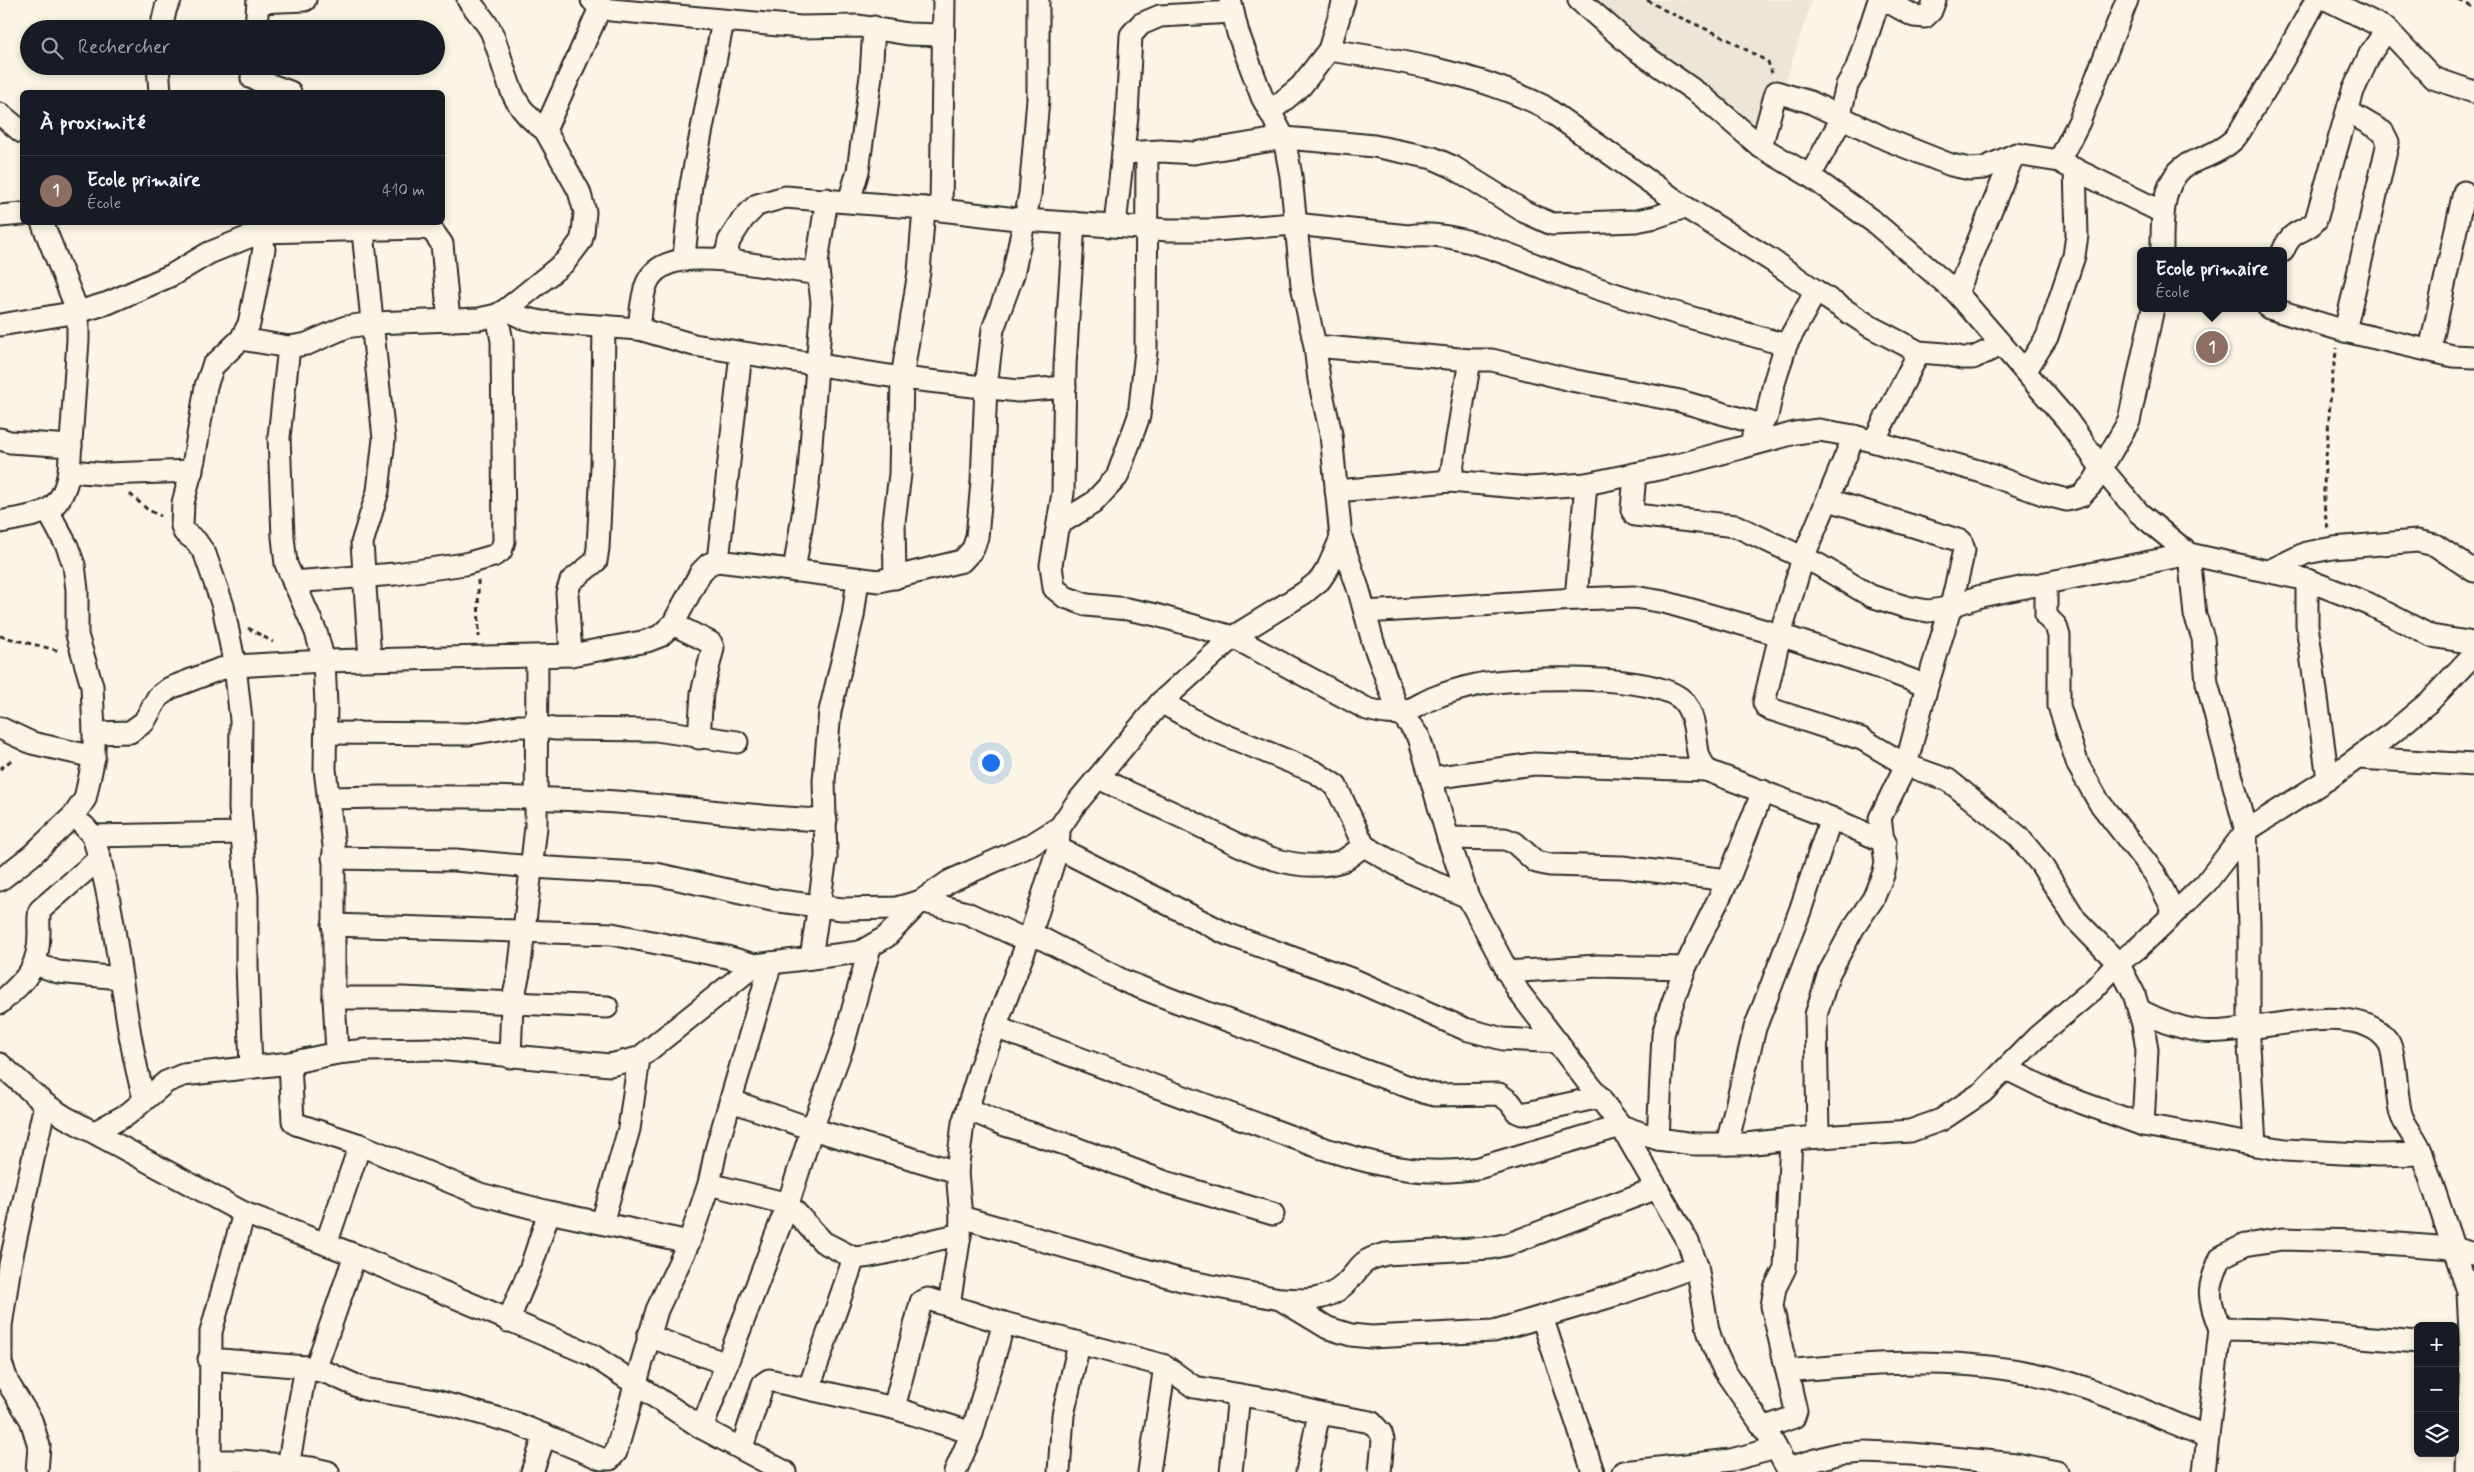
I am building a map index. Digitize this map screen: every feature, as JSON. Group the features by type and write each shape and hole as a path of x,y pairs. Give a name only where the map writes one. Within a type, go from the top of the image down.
{"street":[{"path":"163,20 170,0"},
{"path":"257,20 258,1 305,0"},
{"path":"468,0 490,30 505,77 517,104 530,120 544,130 562,158 582,200 585,216 581,241 565,262 502,312"},
{"path":"895,578 894,522 900,474 902,378 919,272 932,208 944,0"},
{"path":"94,733 130,732 144,722 158,697 170,688 220,669 236,666 370,659 571,655 647,641 660,636 673,624 701,572 709,564 718,561 880,581 962,561 973,549 977,537 982,482 986,387 993,329 1013,275 1030,194 1038,99 1038,0"},
{"path":"1270,112 1301,86 1329,50 1344,0"},
{"path":"1579,0 1635,49 1702,96 1761,147 1810,176 1874,222 1957,293 2026,370 2067,420 2102,469 2139,513 2190,554 2195,615 2203,638 2207,684 2246,831 2249,925 2249,1029 2255,1145"},
{"path":"1810,176 1841,117 1842,102 1847,84 1856,70 1879,0"},
{"path":"1885,0 1914,16 1925,17 1931,10 1935,0"},
{"path":"2026,370 2047,337 2074,256 2077,235 2067,165 2079,122 2127,0"},
{"path":"2162,247 2162,212 2168,191 2177,174 2190,163 2206,158 2235,139 2268,87 2316,0"},
{"path":"2328,0 2387,29 2433,78 2474,92"},
{"path":"544,130 596,4 715,14 801,27 874,27 908,34 943,35"},
{"path":"1115,225 1127,116 1129,41 1135,28 1146,21 1160,16 1232,6 1238,33 1262,97 1284,138 1302,286 1331,434 1341,538 1397,708 1419,738 1448,838 1468,897 1508,972 1530,1008 1621,1126 1688,1242 1697,1266 1708,1330 1713,1346 1738,1394 1763,1428 1788,1470 1837,1454 1865,1452 1911,1454 1949,1465 2016,1464 2057,1472"},
{"path":"684,258 691,185 715,14"},
{"path":"849,201 858,171 871,76 874,27"},
{"path":"2285,247 2292,235 2316,220 2331,162 2349,112 2353,91 2370,54 2387,29"},
{"path":"1329,50 1404,62 1474,78 1519,94 1544,106 1685,207 1771,260 1871,327 1919,352 1973,358 2002,345"},
{"path":"159,75 160,90"},
{"path":"252,79 284,90"},
{"path":"1761,147 1776,92 1810,102 1888,140 1952,166 1970,169 1984,168 2020,155 2067,165 2162,212"},
{"path":"2344,332 2388,142 2383,132 2349,112"},
{"path":"2,119 20,131"},
{"path":"1123,153 1194,153 1284,138 1374,146 1433,158 1453,167 1525,212 1552,224 1636,221 1656,217 1685,207"},
{"path":"1059,524 1093,503 1117,477 1139,416 1146,370 1147,152"},
{"path":"1957,293 2013,156"},
{"path":"2430,350 2464,192"},
{"path":"725,260 729,241 757,204 785,197 932,208 1025,220 1147,228 1202,231 1295,224 1408,236 1422,234 1493,248 1583,283 1786,345"},
{"path":"794,571 808,484 819,365 822,302 817,262 828,199"},
{"path":"0,216 20,214"},
{"path":"1074,223 1063,493 1051,565 1054,588 1065,597 1087,605 1127,609 1156,615 1233,637 1367,709 1381,713 1401,712 1444,694 1476,685 1512,680 1600,679 1670,691 1684,702 1690,714 1697,738 1698,754 1706,770"},
{"path":"0,522 48,511 66,490 69,471 78,340 78,312 43,225"},
{"path":"0,326 78,312 108,303 172,275 209,253 260,227 362,226 432,230 442,244 449,321"},
{"path":"362,226 384,439 378,491 362,543 370,659"},
{"path":"251,1067 247,965 247,897 242,833 241,720 236,666 223,606 204,554 196,541 184,532 182,526 184,503 192,471 208,379 213,366 241,339 249,324 264,250 260,227"},
{"path":"639,329 648,281 667,265 684,258 725,260 818,274"},
{"path":"1743,446 1762,425 1767,416 1774,383 1786,345 1816,291"},
{"path":"293,582 395,574 465,564 492,556 501,551 504,541 502,312"},
{"path":"241,339 288,347 306,344 346,327 373,323 449,321 502,312 542,322 639,329 694,345 902,378 1018,391 1066,388"},
{"path":"1336,490 1450,481 1528,488 1586,484 1635,474 1795,433 1818,430 1864,439 1982,472 2043,494 2067,500 2081,496 2102,469 2129,421 2152,312"},
{"path":"2282,312 2344,332 2453,356 2474,357"},
{"path":"571,655 567,593 571,582 596,561 598,548 602,465 604,326"},
{"path":"1315,346 1470,360 1492,360 1571,380 1680,401 1762,425"},
{"path":"288,347 279,437 283,537 286,564 316,632 324,661 325,769 334,846 334,998 337,1053"},
{"path":"718,561 741,352"},
{"path":"1919,352 1864,439 1829,500 1803,558 1780,635 1764,702 1766,708 1862,739 1906,765 1948,780 2018,836 2041,864 2076,920 2118,963 2134,994 2147,1050 2143,1126"},
{"path":"1450,481 1470,360"},
{"path":"0,439 10,442 71,446"},
{"path":"69,471 106,474 192,471"},
{"path":"1635,474 1632,510 1635,515 1736,526 1762,536 1819,565 1871,596 1906,607 1928,611 1952,606 1981,596 2190,554 2307,580 2369,604 2431,636 2474,644"},
{"path":"1576,599 1586,484"},
{"path":"1818,1137 1816,1015 1818,1003 1829,973 1854,927 1873,899 1883,875 1886,863 1880,818 1906,765 1927,686 1952,606 1964,550 1961,541 1829,500"},
{"path":"0,880 32,855 74,815 85,799 94,757 92,686 77,635 77,590 74,564 67,546 48,511"},
{"path":"333,924 612,934 763,964 860,952 886,937 921,901 950,881 1032,845 1060,827 1075,805 1100,778 1113,758 1161,702 1233,637 1304,593 1320,580 1341,538"},
{"path":"2269,571 2306,554 2333,548 2417,541 2435,545 2474,571"},
{"path":"811,958 826,857 824,781 830,711 853,616 858,579"},
{"path":"2307,580 2307,625 2328,779"},
{"path":"2046,584 2046,616 2056,626 2059,636 2059,706 2078,765 2099,802 2155,874 2174,912"},
{"path":"1365,612 1634,597 1664,602 1780,635 1872,665 1927,686"},
{"path":"673,624 711,643 713,648 702,693 699,738"},
{"path":"995,1027 1319,1147 1373,1164 1406,1171 1461,1172 1621,1126 1658,1139 1694,1144 1727,1144 1910,1131 1933,1123 1983,1092 2037,1037 2094,988 2118,963 2138,948 2206,883 2246,831 2328,779 2392,733 2430,702 2474,654"},
{"path":"510,1057 512,1004 519,973 532,867 537,798 537,656"},
{"path":"1161,702 1208,728 1315,772 1336,786 1364,846 1410,872 1468,897"},
{"path":"326,733 469,734 518,726 536,726 554,729 656,730 699,738 737,742"},
{"path":"0,728 32,743 94,757"},
{"path":"2359,758 2474,765"},
{"path":"1432,778 1534,764 1706,770 1832,818 1884,842"},
{"path":"1100,778 1258,854 1281,860 1317,864 1343,860 1364,846"},
{"path":"1658,1139 1663,1035 1685,968 1728,880 1764,791"},
{"path":"328,798 537,798 601,801 784,819 826,820"},
{"path":"74,815 93,836 100,858 113,911 120,978 135,1066 144,1098"},
{"path":"1727,1144 1755,1028 1800,911 1832,818"},
{"path":"949,1305 961,1226 957,1172 963,1123 995,1027 1029,937 1058,848 1060,827"},
{"path":"93,836 242,833"},
{"path":"1448,838 1505,839 1515,843 1536,862 1550,865 1622,868 1728,880"},
{"path":"1058,848 1227,934 1354,980 1465,1029 1503,1039 1558,1042"},
{"path":"0,1003 28,978 35,964 40,910 100,858"},
{"path":"333,858 456,860 532,867 656,874 772,900 858,909 896,908 921,901 967,913 1029,937 1167,998 1423,1092 1435,1095 1499,1094 1510,1102 1517,1112 1522,1114 1600,1098"},
{"path":"702,1428 788,1204 812,1129 843,1045 870,947"},
{"path":"35,964 58,972 120,978"},
{"path":"95,1132 128,1114 144,1098 166,1082 183,1075 290,1063 337,1053 367,1050 437,1049 510,1057 553,1058 610,1065 639,1058 763,964"},
{"path":"209,1358 311,1368 364,1389 436,1401 515,1423 602,1459 610,1459 616,1452 657,1310 689,1242 709,1184 716,1150 732,1101 763,964"},
{"path":"1508,972 1597,966 1685,968"},
{"path":"334,998 402,998 607,1007"},
{"path":"2139,1010 2160,1021 2201,1031 2249,1029 2328,1017 2350,1019 2377,1030 2389,1044 2401,1114 2468,1250 2468,1292 2463,1347 2467,1472"},
{"path":"602,1223 629,1129 639,1058"},
{"path":"290,1063 293,1121 360,1145 480,1194 549,1212 689,1242"},
{"path":"0,1064 45,1104 244,1213 355,1255 592,1355 702,1428 742,1447 785,1472"},
{"path":"2007,1069 2054,1093 2143,1126 2285,1150 2379,1155 2422,1154"},
{"path":"732,1101 812,1129 957,1172"},
{"path":"37,1472 39,1446 31,1420 8,1398 1,1363 1,1326 10,1265 45,1104"},
{"path":"968,1109 1005,1125 1066,1144 1165,1182 1272,1214"},
{"path":"1763,1428 1794,1417 1796,1412 1772,1306 1775,1288 1785,1268 1791,1139"},
{"path":"326,1244 360,1145"},
{"path":"709,1184 788,1204 823,1242 854,1258 880,1256 938,1238 961,1226 1181,1280 1280,1299 1305,1301 1328,1296 1344,1285 1360,1264 1372,1258 1395,1254 1490,1248 1509,1244 1657,1188"},
{"path":"508,1321 531,1266 549,1212"},
{"path":"244,1213 211,1332 209,1358 211,1466 231,1460 311,1468 328,1472"},
{"path":"2204,1472 2220,1329 2211,1306 2210,1283 2221,1257 2245,1245 2282,1239 2468,1250"},
{"path":"288,1466 311,1368 355,1255"},
{"path":"809,1388 854,1258"},
{"path":"1280,1299 1328,1328 1351,1335 1371,1337 1494,1331 1697,1266"},
{"path":"894,1408 921,1302 928,1299 1004,1323 1165,1366 1194,1387 1239,1394 1319,1413 1371,1422 1383,1440 1380,1472"},
{"path":"1542,1317 1593,1472"},
{"path":"955,1472 972,1432 1004,1323"},
{"path":"2220,1329 2262,1329 2414,1342"},
{"path":"648,1336 727,1364"},
{"path":"1060,1472 1063,1414 1079,1344"},
{"path":"1787,1371 1911,1362 2010,1369 2070,1382 2112,1397 2208,1437"},
{"path":"1149,1472 1165,1366"},
{"path":"742,1447 763,1384 769,1380 894,1408 972,1432"},
{"path":"1231,1472 1239,1394"},
{"path":"1307,1472 1319,1413"},
{"path":"532,1472 544,1435"},
{"path":"1623,1472 1731,1460 1776,1448"}],"path":[{"path":"1647,0 1668,12 1722,36 1768,62 1772,70 1772,84 1776,92"},
{"path":"2459,0 2474,8"},
{"path":"2333,548 2324,512 2326,454 2333,367 2338,342 2344,332"},
{"path":"106,474 148,510 182,526"},
{"path":"480,658 478,580 492,556"},
{"path":"223,606 245,626 279,644"},
{"path":"0,636 82,656"}],"shaded area":[{"path":"1574,0 1812,0 1763,151"}],"place":[{"name":"Ecole primaire","path":"2212,347"}]}
